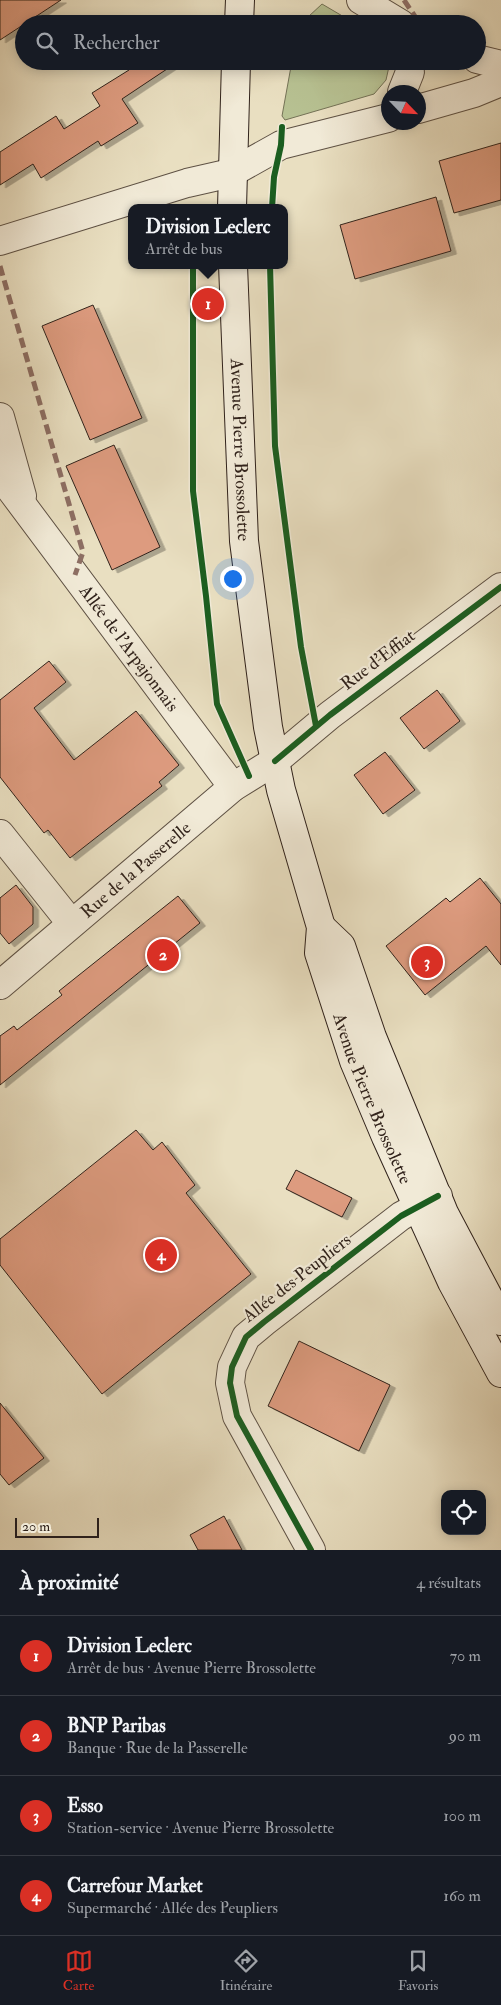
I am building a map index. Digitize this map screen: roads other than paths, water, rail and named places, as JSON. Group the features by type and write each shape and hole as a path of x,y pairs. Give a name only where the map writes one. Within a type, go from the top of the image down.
{"street":[{"path":"239,15 240,0"},
{"path":"361,0 387,15"},
{"path":"486,62 501,66"},
{"path":"232,204 231,173 236,70"},
{"path":"405,85 410,70"},
{"path":"426,108 474,94 501,82"},
{"path":"0,241 187,183 231,173 282,145 381,117"},
{"name":"Avenue Pierre Brossolette","path":"233,269 244,541 268,727 281,790 320,927 341,946 452,1282 501,1373"},
{"name":"Allée de l'Arpajonnais","path":"0,417 26,509"},
{"name":"Allée de l'Arpajonnais","path":"0,475 233,787"},
{"name":"Rue d'Effiat","path":"275,761 330,715 500,590"},
{"name":"Rue de la Passerelle","path":"0,985 233,787 275,761"},
{"path":"0,834 71,923"},
{"name":"Avenue Pierre Brossolette","path":"427,1202 444,1213 501,1321"},
{"name":"Allée des Peupliers","path":"311,1550 237,1416 230,1383 232,1367 246,1337 401,1216 427,1202"}],"place":[{"name":"Division Leclerc","path":"208,304"},
{"name":"BNP Paribas","path":"163,955"},
{"name":"Esso","path":"427,962"},
{"name":"Carrefour Market","path":"161,1255"}]}
